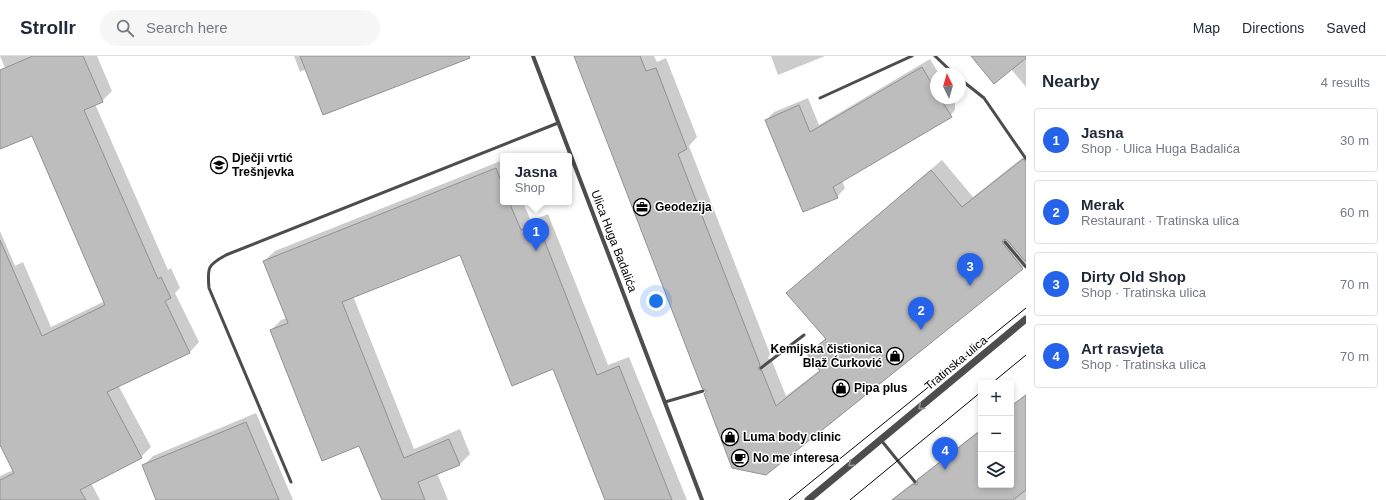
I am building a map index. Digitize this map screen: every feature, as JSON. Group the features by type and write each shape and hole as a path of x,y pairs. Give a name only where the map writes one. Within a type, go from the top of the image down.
{"street":[{"name":"Ulica Huga Badalića","path":"533,56 570,153"},
{"name":"Ulica Huga Badalića","path":"572,160 702,500"},
{"name":"Tratinska ulica","path":"808,500 1026,319"}],"lane":[{"path":"820,98 912,56"},
{"path":"935,56 948,68"},
{"path":"966,83 984,98 1026,159"},
{"path":"291,482 209,288 207,272 212,263 226,255 558,123"},
{"path":"1004,242 1026,267"},
{"path":"761,368 804,335"},
{"path":"665,402 703,391"},
{"path":"881,439 916,482"}],"building":[{"path":"33,56 83,56 103,102 84,110 158,279 161,277 171,298 165,301 190,353 107,392 142,458 80,490 86,500 0,500 0,480 14,473 0,445 0,240 42,336 105,305 32,136 0,149 0,70"},
{"path":"300,56 469,56 470,58 323,115"},
{"path":"574,56 640,56 646,71 656,68 687,149 678,154 760,365 758,369 762,371 776,406 820,371 807,354 826,339 786,293 931,170 962,207 1023,159 1026,162 1026,262 1007,240 1004,239 1002,242 1023,269 766,475 732,468 704,394 706,390 702,388"},
{"path":"971,56 1026,56 1026,58 994,84"},
{"path":"922,67 930,81 930,104 944,104 952,117 833,187 838,198 803,212 765,120 799,105 810,132"},
{"path":"496,168 500,178 500,205 510,205 521,230 538,224 597,375 619,366 672,500 605,500 553,369 512,386 460,255 342,302 404,458 449,439 460,465 418,482 425,500 382,500 359,446 322,461 270,330 288,323 263,261"},
{"path":"1026,395 1026,490 1013,500 892,500 913,484 917,485 917,480 978,432 978,488 1014,488 1014,404"},
{"path":"246,422 279,500 156,500 142,465"}],"tram line":[{"path":"789,500 1026,308"},
{"path":"996,380 1026,355"},
{"path":"850,500 978,394"}],"place":[{"name":"Dječji vrtić Trešnjevka","path":"219,165"},
{"name":"Geodezija","path":"642,207"},
{"name":"Jasna","path":"536,251"},
{"name":"Dirty Old Shop","path":"970,286"},
{"name":"Merak","path":"921,330"},
{"name":"Kemijska čistionica Blaž Ćurković","path":"895,356"},
{"name":"Pipa plus","path":"841,388"},
{"name":"Luma body clinic","path":"730,437"},
{"name":"No me interesa","path":"740,458"},
{"name":"Art rasvjeta","path":"945,470"}]}
